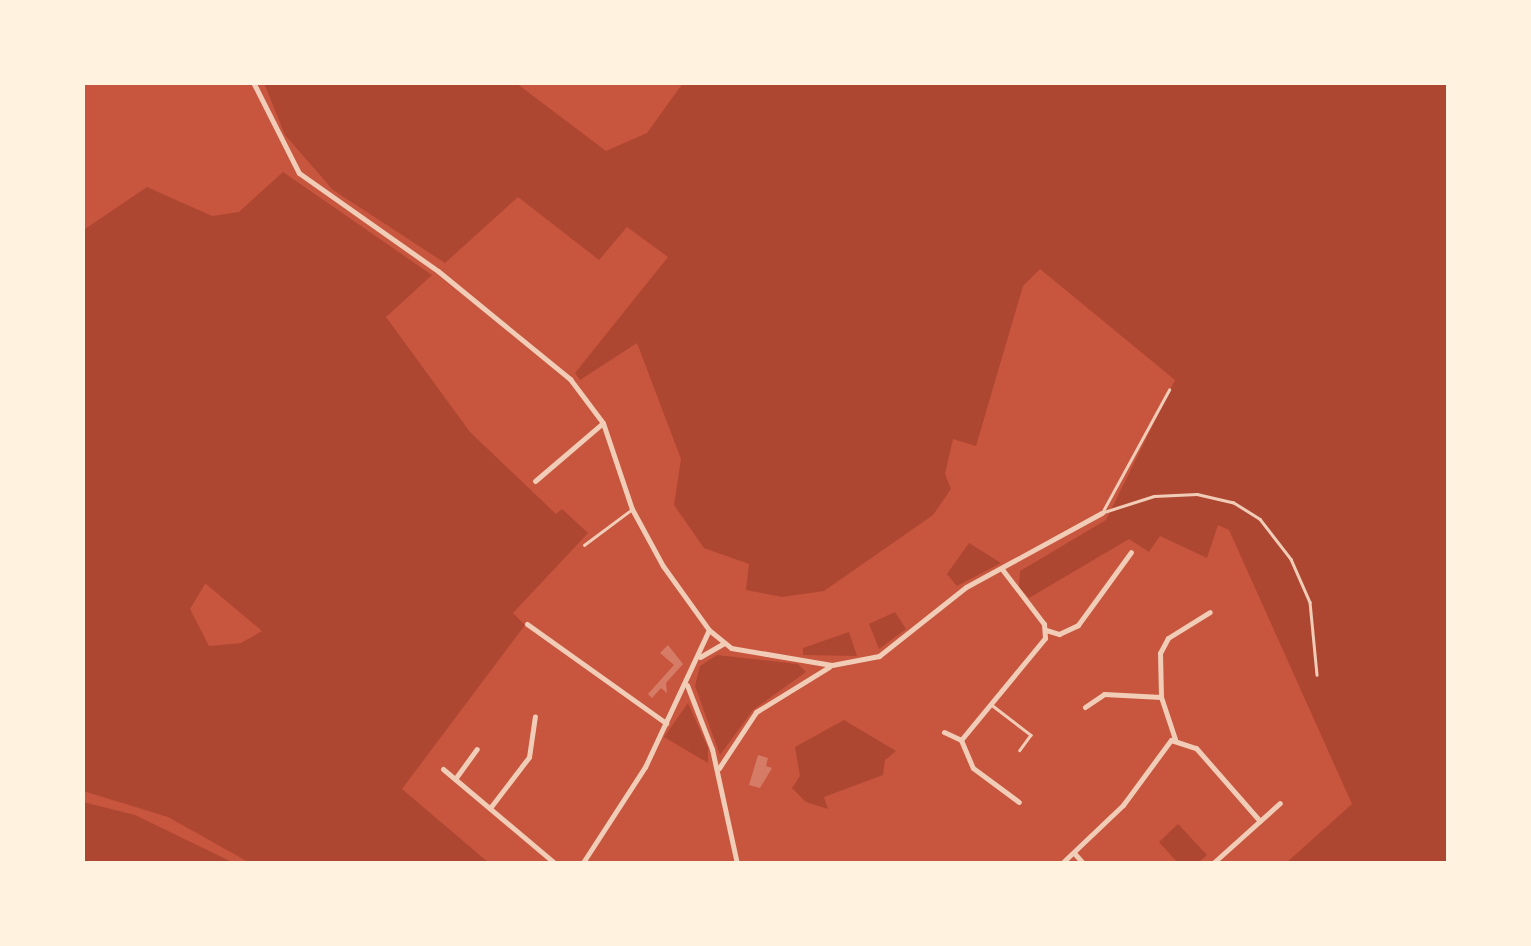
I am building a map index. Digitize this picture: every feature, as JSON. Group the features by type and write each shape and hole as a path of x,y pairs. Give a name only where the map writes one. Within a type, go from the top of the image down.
{"street":[{"path":"253,82 299,173 534,344 603,423 632,509 709,630 745,653 832,665"},
{"path":"536,481 603,423"},
{"path":"718,772 756,712 832,665 884,654 958,592 1102,512"},
{"path":"1002,568 1046,630 1059,634 1078,626 1131,552"},
{"path":"1210,612 1162,647 1161,697 1175,739 1196,748 1260,821"},
{"path":"527,624 666,723"},
{"path":"582,864 625,804 709,630"},
{"path":"961,740 1042,644 1046,630"},
{"path":"699,657 724,643"},
{"path":"686,684 718,772 736,864"},
{"path":"1085,707 1104,694 1161,697"},
{"path":"490,808 529,757 535,716"},
{"path":"944,732 961,740 968,763 1020,802"},
{"path":"1062,864 1175,739"},
{"path":"455,779 477,749"},
{"path":"443,769 556,864"},
{"path":"1212,864 1280,803"},
{"path":"1074,853 1084,864"}],"lane":[{"path":"1102,512 1168,390"},
{"path":"1102,512 1134,500 1198,494 1233,502 1260,518 1291,558 1310,602 1317,675"},
{"path":"584,545 632,509"},
{"path":"989,703 1032,735 1020,750"}],"shaded area":[{"path":"264,83 516,83 606,151 647,133 683,83 1448,83 1448,863 1286,863 1352,804 1229,530 1218,525 1207,558 1160,536 1149,552 1129,539 1029,598 1019,587 1020,571 1106,520 1175,380 1040,269 1023,286 976,446 953,439 945,474 951,489 933,515 824,591 782,597 746,590 749,564 704,548 674,505 681,459 637,343 580,380 575,373 668,257 627,227 599,260 518,197 445,263 333,190 285,135"},
{"path":"283,172 432,275 386,317 470,432 556,514 562,509 588,533 513,613 525,625 402,789 489,863 250,863 168,817 83,791 82,231 147,187 212,216 239,212","holes":["205,584 262,631 241,643 209,646 190,609"]},
{"path":"969,543 1001,563 957,586 947,574"},
{"path":"895,612 906,629 879,649 869,624"},
{"path":"849,632 857,656 803,655 803,648"},
{"path":"717,655 798,664 806,672 753,710 720,755 695,686 700,666"},
{"path":"688,703 708,748 708,763 664,737"},
{"path":"844,720 896,751 885,760 883,775 824,797 828,809 806,802 792,788 800,776 795,747"},
{"path":"83,802 135,815 234,863 83,863"},
{"path":"1178,824 1207,855 1198,863 1178,863 1159,842"}],"building":[{"path":"668,645 683,664 666,683 667,693 661,688 652,698 648,694 674,665 660,653"},
{"path":"758,755 768,758 766,766 772,768 760,788 749,785"}]}
